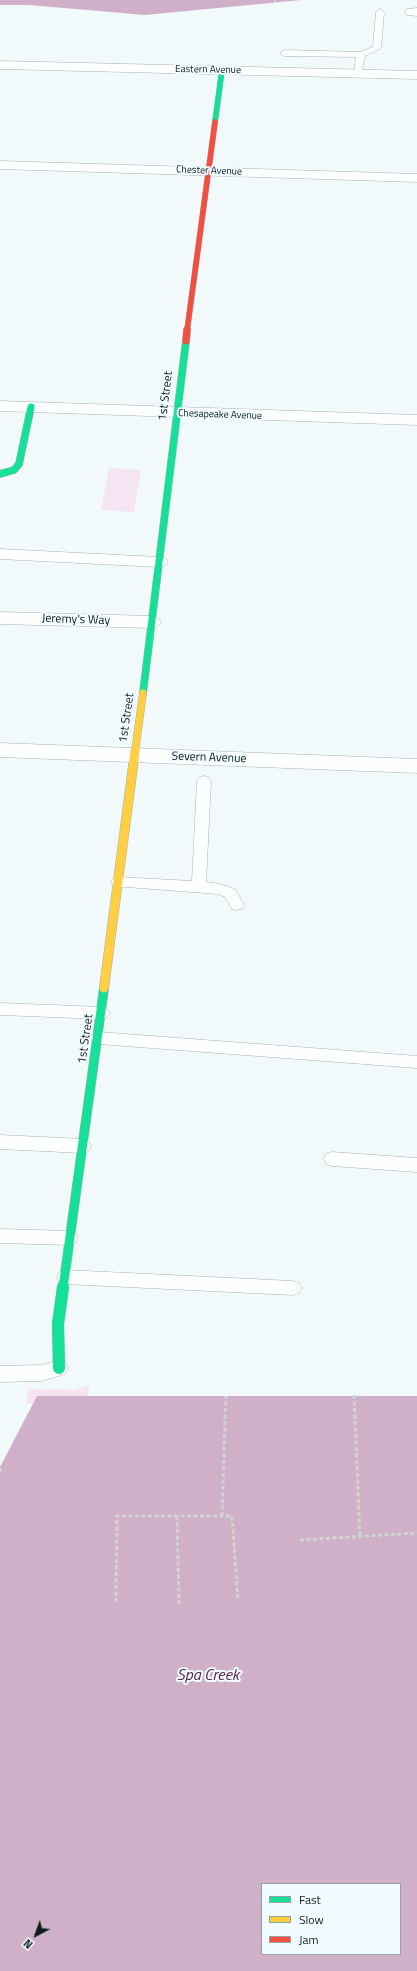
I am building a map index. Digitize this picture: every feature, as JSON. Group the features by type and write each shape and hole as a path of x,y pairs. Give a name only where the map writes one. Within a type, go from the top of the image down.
{"street":[{"name":"Eastern Avenue","path":"0,65 417,75"},
{"name":"1st Street","path":"59,1368 58,1324 102,1013 152,622 176,413 222,70"},
{"name":"Chester Avenue","path":"0,165 417,178"},
{"name":"Chesapeake Avenue","path":"0,406 417,420"},
{"path":"0,474 14,470 19,464 31,407"},
{"path":"0,554 159,562"},
{"name":"Jeremy's Way","path":"0,618 152,622"},
{"name":"Severn Avenue","path":"0,750 417,766"}],"lane":[{"path":"284,52 361,56 377,48 380,12"},
{"path":"358,73 361,56"},
{"path":"199,887 204,781"},
{"path":"118,882 199,887 220,890 230,893 237,905"},
{"path":"0,1009 102,1013"},
{"path":"98,1038 417,1062"},
{"path":"0,1142 83,1146"},
{"path":"332,1159 417,1166"},
{"path":"0,1236 70,1238"},
{"path":"65,1277 293,1288"},
{"path":"0,1374 41,1373 59,1368"}],"path":[{"path":"354,1395 360,1536"},
{"path":"222,1516 226,1396"},
{"path":"0,1472 1,1467"},
{"path":"116,1602 117,1516 232,1516 238,1601"},
{"path":"177,1516 179,1604"},
{"path":"300,1540 417,1533"}],"shaded area":[{"path":"109,468 141,470 134,512 101,510"},
{"path":"89,1385 87,1403 26,1403 28,1389 74,1390"}],"water":[{"path":"0,0 301,0 145,15 29,5 0,5"},
{"name":"Spa Creek","path":"37,1396 417,1396 417,1971 0,1971 0,1467"}],"traffic: fast":[{"path":"215,122 222,70"},
{"path":"143,693 186,341"},
{"path":"0,474 14,470 19,464 31,407"},
{"path":"59,1368 58,1324 104,988"}],"traffic: slow":[{"path":"104,988 143,693"}],"traffic: jam":[{"path":"186,341 215,122"}]}
